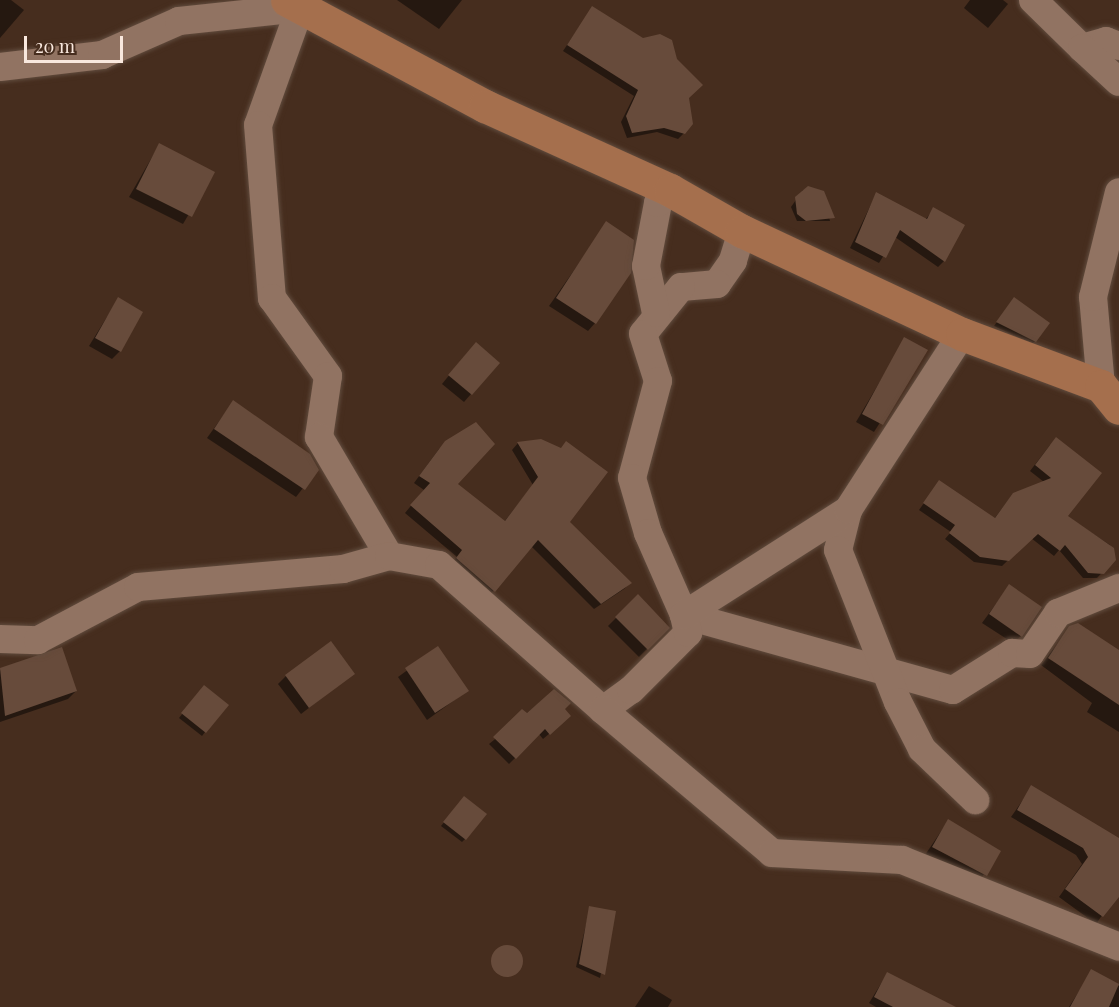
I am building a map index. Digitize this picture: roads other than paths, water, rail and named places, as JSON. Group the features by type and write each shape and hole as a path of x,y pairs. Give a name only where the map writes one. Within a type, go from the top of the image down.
{"main road":[{"path":"293,4 485,106 670,190 742,231 962,334 1110,397"}],"street":[{"path":"1034,0 1119,82"},
{"path":"0,67 102,55 179,21 293,4 258,125 272,298 328,376 320,437 389,556"},
{"path":"1082,48 1106,41 1119,46"},
{"path":"656,313 646,266 658,202 670,190"},
{"path":"1110,397 1093,297 1119,192"},
{"path":"603,710 631,690 688,633 684,615 648,533 632,478 658,381 643,334 656,313 681,287 717,284 734,261 742,231"},
{"path":"962,334 848,510 838,550 887,675 922,749 975,800"},
{"path":"684,615 848,510"},
{"path":"0,639 38,640 138,587 343,569 389,556 439,565 603,710 771,853 902,860 1119,947"},
{"path":"684,615 887,675 954,690 1012,653 1030,654 1058,613 1119,588"}]}
